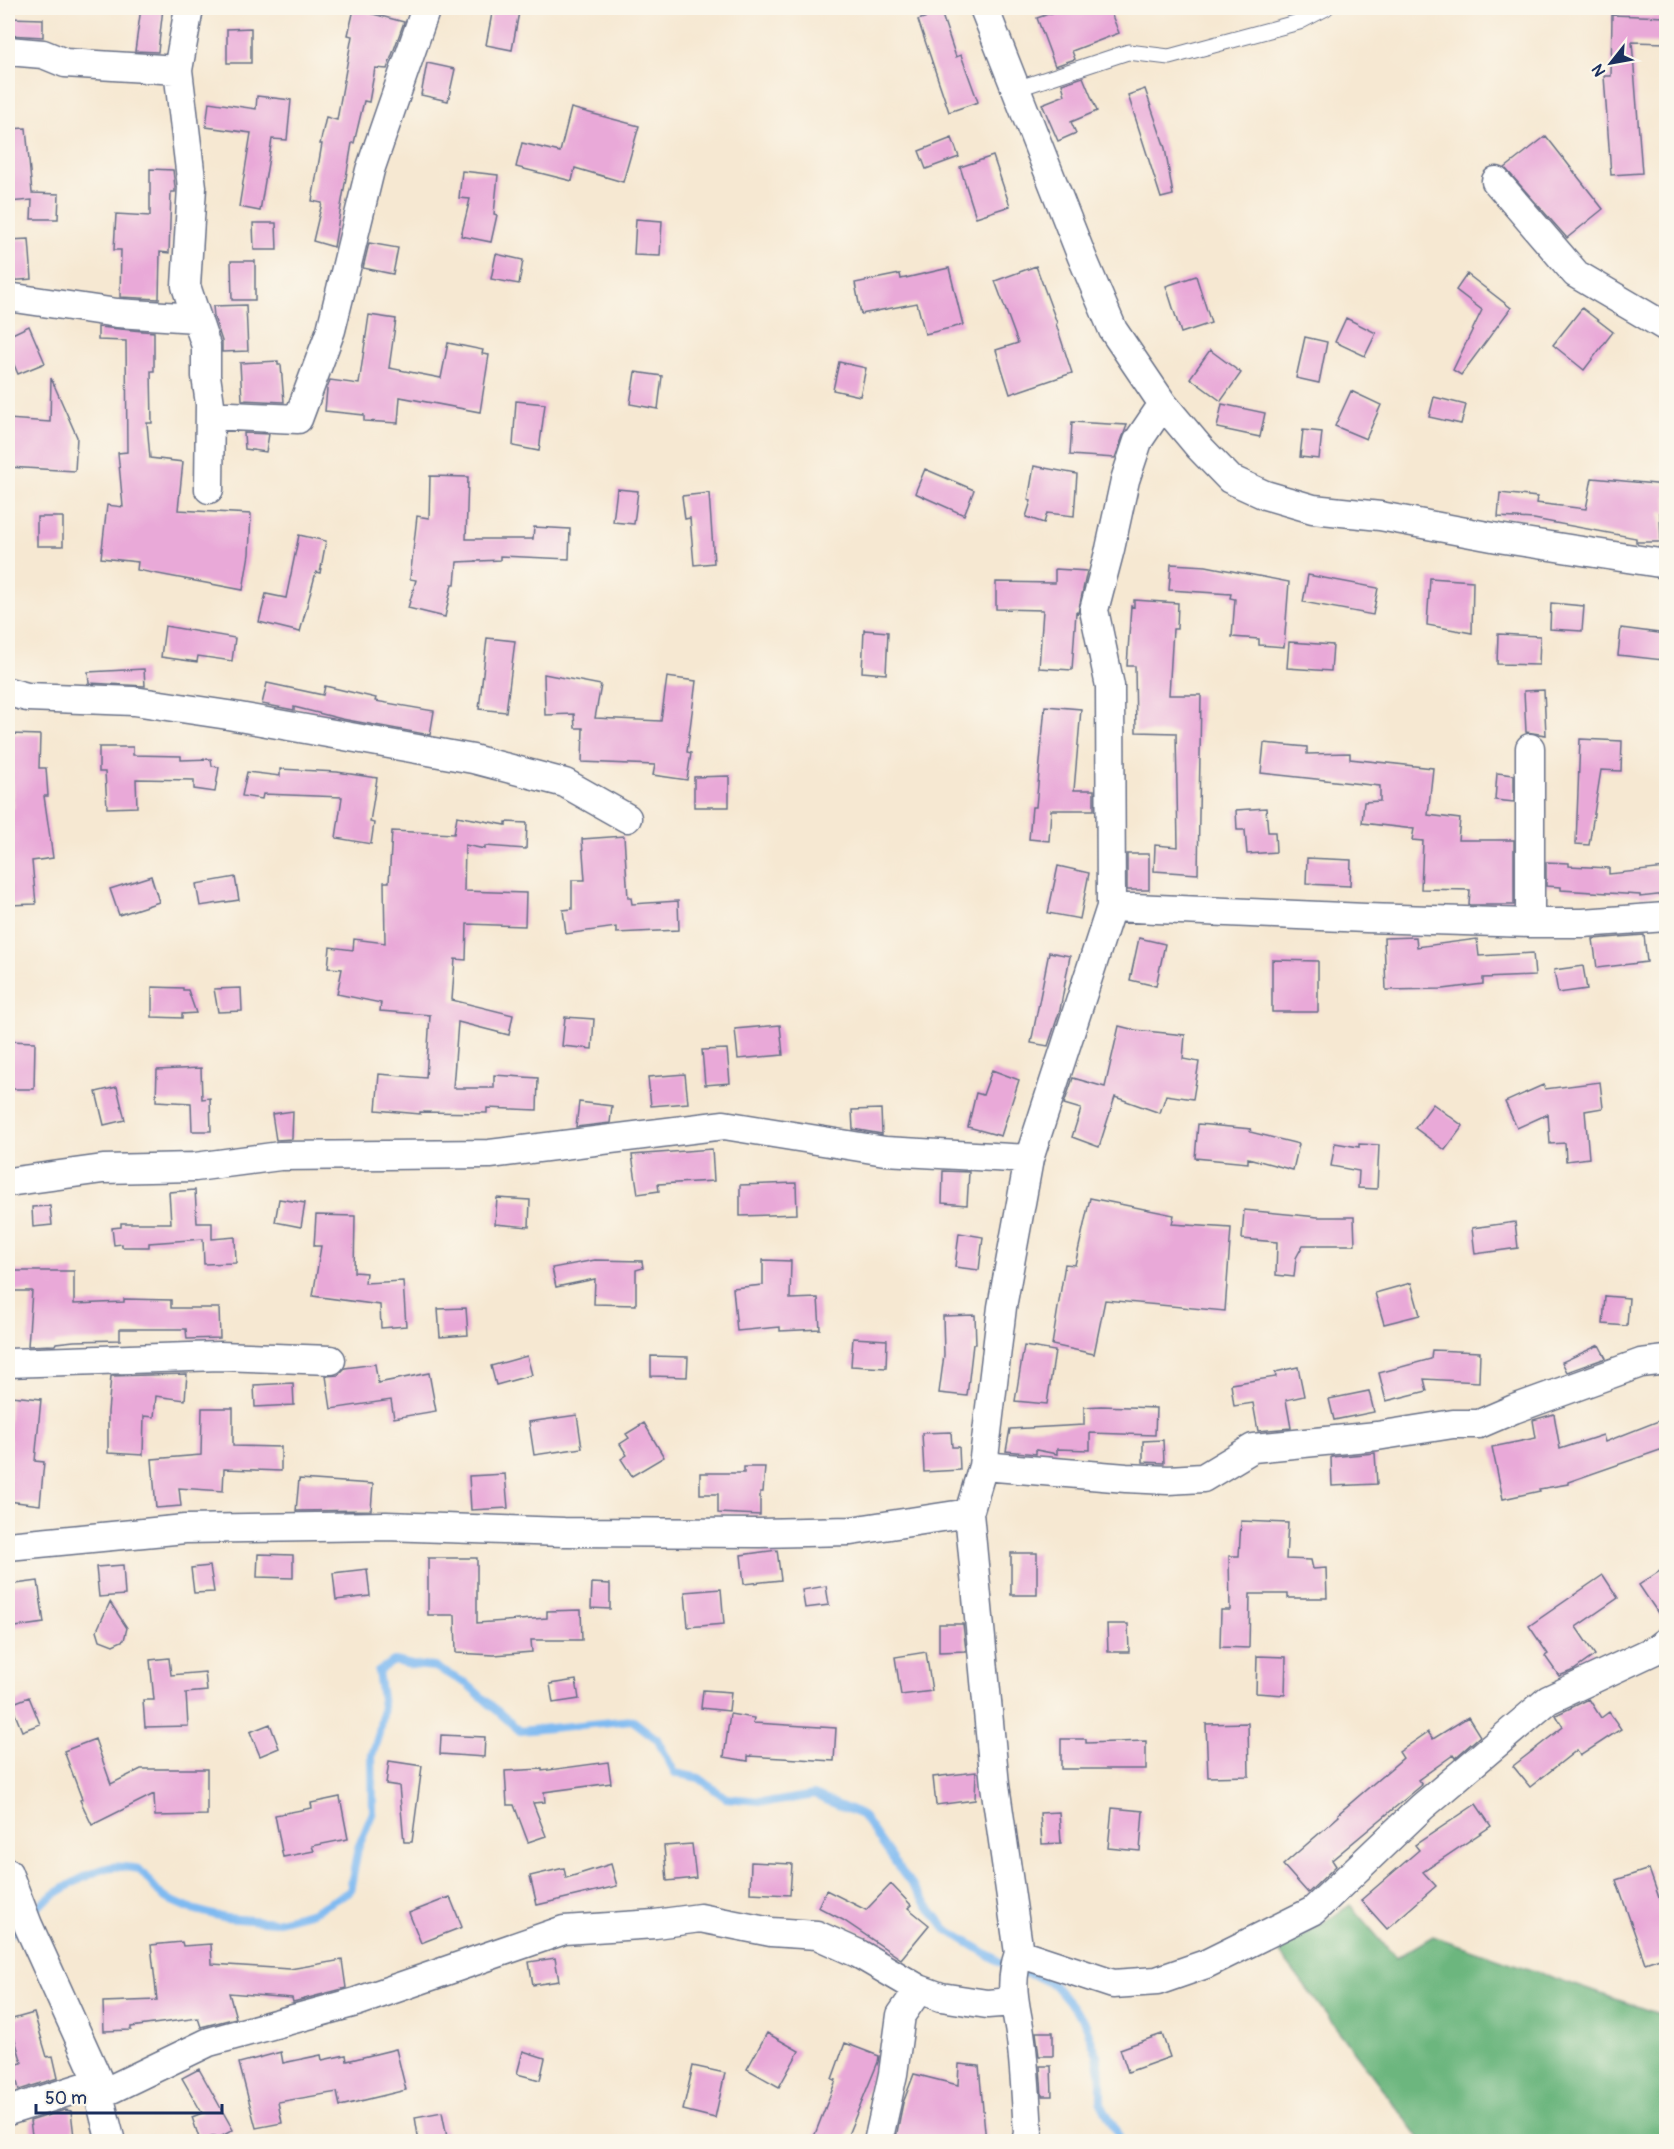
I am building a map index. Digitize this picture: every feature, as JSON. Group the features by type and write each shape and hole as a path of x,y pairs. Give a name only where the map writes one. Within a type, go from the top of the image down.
{"street":[{"path":"189,8 177,70 192,187 186,286 206,346 210,415 209,489"},
{"path":"210,415 298,419 331,330 370,170 426,8"},
{"path":"984,8 1113,330 1162,404 1230,479 1265,495 1312,508 1380,516 1498,538 1666,564"},
{"path":"8,51 43,54 64,63 177,70"},
{"path":"1496,181 1576,274 1666,327"},
{"path":"8,297 117,312 196,318"},
{"path":"1026,2142 1028,2133 1021,2039 1013,2002 1013,1970 1019,1953 995,1785 969,1513 983,1466 1002,1307 1029,1159 1111,907 1110,686 1094,610 1125,480 1138,441 1162,404"},
{"path":"8,692 27,697 134,701 228,715 473,759 565,783 627,818"},
{"path":"1530,748 1530,923"},
{"path":"1111,907 1530,923 1582,923 1666,917"},
{"path":"8,1182 103,1169 195,1167 280,1156 490,1154 724,1125 885,1151 1029,1159"},
{"path":"8,1363 220,1356 331,1360"},
{"path":"983,1466 1126,1478 1168,1480 1203,1478 1253,1448 1377,1436 1453,1424 1479,1424 1641,1363 1666,1360"},
{"path":"8,1546 185,1529 386,1526 587,1532 851,1531 969,1513"},
{"path":"1019,1953 1113,1984 1157,1981 1206,1964 1313,1911 1422,1807 1548,1700 1657,1649 1666,1642"},
{"path":"8,1873 99,2089 111,2142"},
{"path":"8,2111 99,2089 209,2042 356,2002 564,1930 655,1924 700,1918 771,1932 817,1935 859,1954 919,1989 941,1997 987,2004 1013,2002"},
{"path":"878,2142 893,2074 901,2015 919,1989"}],"lane":[{"path":"1016,89 1128,52 1169,57 1299,22 1326,8"}],"green space":[{"path":"1350,1905 1396,1958 1433,1936 1662,2015 1666,2009 1666,2141 1422,2141 1279,1952"}],"building":[{"path":"141,8 163,8 158,52 135,51"},
{"path":"493,8 519,12 512,50 486,45"},
{"path":"1066,8 1109,8 1119,33 1072,51 1075,59 1055,66 1037,18"},
{"path":"354,9 404,22 387,69 375,68 369,102 364,101 354,143 352,143 334,247 313,241 322,203 312,201 326,117 337,120 352,36 348,35"},
{"path":"941,12 956,57 961,55 978,102 949,112 918,20"},
{"path":"1612,15 1666,17 1666,43 1632,42 1642,173 1611,175 1604,76 1611,76"},
{"path":"8,18 43,19 43,37 8,35"},
{"path":"251,28 251,63 227,63 227,29"},
{"path":"427,63 455,69 448,101 421,95"},
{"path":"1083,77 1097,111 1071,122 1076,133 1058,141 1042,104 1065,95 1062,84"},
{"path":"1145,89 1165,148 1173,195 1161,198 1128,95"},
{"path":"257,96 291,100 287,140 272,139 260,211 239,207 251,133 206,127 209,102 256,109"},
{"path":"571,108 639,126 623,182 575,168 572,181 516,167 522,143 560,152"},
{"path":"26,128 32,193 59,194 58,219 31,219 32,200 8,202 8,129"},
{"path":"1546,136 1603,209 1567,238 1505,168"},
{"path":"952,138 959,157 926,169 919,151"},
{"path":"993,156 1010,206 976,217 960,167"},
{"path":"150,169 173,170 175,187 175,192 171,192 169,253 160,252 159,299 120,297 121,250 114,250 116,214 150,216"},
{"path":"462,171 498,175 494,214 497,215 491,242 461,236 470,199 459,198"},
{"path":"636,219 662,221 660,256 634,255"},
{"path":"253,223 276,223 277,250 254,250"},
{"path":"29,239 32,279 8,281 8,240"},
{"path":"369,243 398,248 393,274 363,268"},
{"path":"496,254 523,260 519,284 491,279"},
{"path":"231,261 255,261 255,300 232,300"},
{"path":"1036,266 1072,373 1010,394 996,350 1018,343 995,281"},
{"path":"949,268 963,325 925,334 917,303 861,314 855,283 900,274 901,279"},
{"path":"1467,274 1511,308 1461,375 1453,370 1482,310 1456,290"},
{"path":"1196,276 1211,323 1181,333 1166,286"},
{"path":"246,305 248,351 222,352 222,341 213,306"},
{"path":"1582,308 1613,332 1584,370 1553,345"},
{"path":"369,315 396,319 389,368 441,378 448,343 483,350 482,354 489,355 480,412 400,397 398,423 364,421 364,415 325,411 330,380 359,384"},
{"path":"1346,318 1376,333 1365,356 1335,342"},
{"path":"29,326 45,363 18,374 8,351 8,336"},
{"path":"98,327 154,332 154,371 151,371 152,423 147,423 150,458 183,462 178,510 251,514 249,554 243,590 137,570 138,562 101,558 107,505 123,507 118,453 127,452 126,341 98,340"},
{"path":"1305,337 1327,342 1319,383 1296,378"},
{"path":"1210,350 1241,373 1221,401 1190,378"},
{"path":"278,361 278,365 281,365 284,402 242,400 240,363"},
{"path":"839,362 866,368 860,396 833,390"},
{"path":"635,372 662,376 658,409 630,404"},
{"path":"51,378 77,437 75,471 8,467 8,419 50,422"},
{"path":"1351,391 1381,405 1366,439 1335,426"},
{"path":"1434,397 1466,405 1461,424 1429,417"},
{"path":"516,401 545,404 539,451 513,446"},
{"path":"1222,404 1265,413 1260,437 1217,428"},
{"path":"1072,422 1127,425 1115,458 1070,455"},
{"path":"1303,430 1322,432 1319,459 1300,457"},
{"path":"244,433 269,434 266,452 245,449"},
{"path":"1034,466 1077,474 1074,516 1047,513 1044,523 1026,517 1031,501 1028,500"},
{"path":"925,469 974,490 964,515 915,493"},
{"path":"430,476 468,477 466,539 533,539 534,527 570,529 569,559 500,556 500,560 457,562 455,584 452,584 445,617 408,608 416,580 410,579 417,516 429,518"},
{"path":"1592,478 1666,485 1666,513 1660,512 1661,542 1636,542 1636,538 1534,519 1498,517 1500,493 1537,497 1536,503 1586,509"},
{"path":"617,489 638,491 634,524 613,522"},
{"path":"709,493 714,563 694,565 690,518 685,519 682,496"},
{"path":"37,517 63,517 63,546 37,546"},
{"path":"299,535 326,541 320,573 316,572 300,632 259,622 266,594 286,598"},
{"path":"1171,564 1206,566 1289,582 1284,647 1259,645 1259,639 1232,637 1235,599 1230,598 1231,594 1169,590"},
{"path":"1055,569 1087,571 1078,613 1076,612 1072,670 1039,668 1043,610 996,609 996,582 1055,583"},
{"path":"1308,575 1378,588 1373,615 1303,602"},
{"path":"1430,578 1473,581 1472,633 1427,625"},
{"path":"1134,600 1178,603 1177,629 1173,629 1169,695 1201,695 1198,874 1154,871 1155,845 1178,847 1176,733 1136,732 1135,666 1127,666 1131,606 1134,607"},
{"path":"1551,603 1584,606 1582,631 1550,629"},
{"path":"165,626 235,638 232,661 198,656 197,662 161,657"},
{"path":"1621,628 1666,634 1663,660 1618,655"},
{"path":"864,630 888,632 886,674 862,672"},
{"path":"1498,634 1540,636 1539,665 1497,664"},
{"path":"487,638 515,641 506,712 479,709"},
{"path":"1289,642 1333,645 1331,671 1287,668"},
{"path":"144,669 145,686 89,683 88,672"},
{"path":"544,674 601,685 595,718 661,721 667,677 696,681 687,752 691,753 687,780 653,775 655,765 582,762 583,728 575,728 574,714 545,715"},
{"path":"267,683 323,695 325,686 376,698 375,701 434,711 430,735 342,719 294,707 294,710 262,704"},
{"path":"1544,690 1546,735 1526,732 1524,691"},
{"path":"1045,706 1081,709 1074,790 1094,790 1094,810 1051,810 1049,841 1029,839 1032,807 1036,807"},
{"path":"11,734 40,735 39,768 46,768 48,796 44,796 53,858 32,861 36,904 8,905 8,869 10,868 8,808 14,808 10,763"},
{"path":"1580,739 1622,741 1621,771 1601,770 1589,845 1576,844"},
{"path":"1264,743 1307,747 1307,754 1350,753 1350,759 1433,768 1428,815 1460,819 1458,840 1514,840 1514,905 1469,905 1470,890 1421,889 1423,841 1412,840 1414,829 1362,823 1364,802 1380,801 1380,786 1261,773"},
{"path":"99,747 133,747 133,755 181,756 181,760 211,759 212,766 219,767 215,792 194,789 194,780 136,779 137,807 107,808 105,772 99,772"},
{"path":"280,769 337,772 377,778 370,822 374,823 371,844 336,838 342,797 263,794 262,799 242,796 247,772 280,776"},
{"path":"1497,773 1514,775 1514,802 1495,800"},
{"path":"729,776 729,807 694,807 694,777"},
{"path":"1266,808 1268,832 1275,832 1276,852 1247,854 1245,830 1237,830 1236,810"},
{"path":"457,816 506,825 506,822 527,823 526,849 485,846 485,849 465,845 464,891 526,893 525,926 467,924 466,960 455,959 452,1000 513,1015 509,1035 458,1022 453,1088 494,1088 494,1075 538,1078 537,1110 487,1108 487,1113 420,1112 420,1114 376,1110 379,1074 426,1078 430,1015 380,1011 381,1003 337,994 342,969 328,968 330,947 353,950 354,939 385,943 384,882 389,882 392,831 454,834"},
{"path":"624,836 628,898 631,898 632,904 678,901 679,930 616,933 616,927 566,934 563,910 572,909 572,880 585,880 582,839"},
{"path":"1127,854 1149,854 1149,890 1127,890"},
{"path":"1307,858 1351,860 1350,886 1306,884"},
{"path":"1546,862 1569,863 1569,866 1609,868 1609,874 1666,868 1666,894 1640,897 1640,895 1561,890 1561,887 1546,886"},
{"path":"1058,866 1089,873 1080,919 1048,913"},
{"path":"151,876 159,902 119,915 110,889"},
{"path":"235,877 239,900 200,906 196,884"},
{"path":"1644,935 1647,962 1597,968 1593,939"},
{"path":"1416,937 1417,947 1477,939 1479,956 1533,953 1535,976 1483,978 1483,984 1443,989 1386,990 1384,938"},
{"path":"1139,938 1165,944 1156,986 1130,980"},
{"path":"1049,952 1070,956 1060,1010 1048,1046 1031,1043"},
{"path":"1272,960 1318,961 1318,1012 1272,1012"},
{"path":"1583,966 1587,989 1558,993 1554,970"},
{"path":"152,987 188,990 196,1013 182,1014 182,1018 152,1017"},
{"path":"241,988 242,1011 218,1012 214,989"},
{"path":"565,1017 594,1019 592,1049 562,1046"},
{"path":"780,1025 783,1055 738,1059 735,1029"},
{"path":"1119,1026 1135,1030 1185,1035 1183,1059 1199,1062 1193,1099 1166,1095 1160,1113 1115,1097 1099,1147 1072,1137 1081,1109 1064,1104 1073,1078 1105,1087"},
{"path":"8,1041 35,1042 34,1089 8,1089"},
{"path":"727,1049 730,1083 705,1085 702,1050"},
{"path":"201,1068 202,1099 210,1098 211,1131 192,1131 191,1103 156,1101 157,1070"},
{"path":"992,1070 1019,1080 1001,1136 968,1127 976,1093 983,1095"},
{"path":"685,1074 688,1103 651,1106 648,1077"},
{"path":"1600,1082 1603,1108 1585,1111 1589,1158 1566,1161 1565,1143 1550,1144 1548,1114 1517,1128 1505,1102 1543,1085 1545,1089"},
{"path":"117,1087 125,1120 104,1125 96,1092"},
{"path":"579,1102 612,1106 610,1123 576,1127"},
{"path":"1433,1104 1463,1126 1445,1150 1415,1128"},
{"path":"881,1109 882,1134 853,1129 852,1110"},
{"path":"293,1111 292,1139 276,1140 272,1114"},
{"path":"1198,1124 1251,1129 1250,1132 1299,1144 1293,1170 1248,1158 1248,1163 1195,1158"},
{"path":"1335,1143 1359,1147 1359,1144 1379,1145 1377,1189 1358,1188 1359,1171 1331,1166"},
{"path":"712,1149 714,1181 658,1184 659,1191 638,1194 632,1155"},
{"path":"943,1171 969,1172 967,1205 942,1203"},
{"path":"796,1183 797,1214 740,1216 740,1185"},
{"path":"195,1190 197,1223 212,1223 212,1239 235,1237 236,1263 204,1264 203,1239 149,1243 149,1247 114,1245 112,1228 121,1227 121,1223 171,1223 169,1192"},
{"path":"497,1198 530,1200 529,1227 495,1224"},
{"path":"1090,1198 1174,1215 1172,1224 1231,1228 1225,1311 1105,1300 1094,1354 1052,1345 1065,1264 1075,1265"},
{"path":"279,1199 305,1203 301,1227 275,1222"},
{"path":"50,1206 52,1225 33,1227 32,1207"},
{"path":"1244,1210 1318,1217 1354,1217 1355,1245 1303,1245 1296,1258 1294,1277 1276,1275 1277,1242 1242,1239"},
{"path":"316,1215 355,1216 354,1272 366,1273 365,1283 403,1281 406,1326 381,1328 380,1305 313,1296 321,1246 314,1246"},
{"path":"1515,1222 1518,1248 1475,1254 1472,1228"},
{"path":"959,1233 983,1237 979,1270 955,1267"},
{"path":"595,1260 642,1261 643,1268 636,1270 636,1305 594,1304 595,1279 556,1287 552,1268"},
{"path":"763,1260 791,1261 790,1299 818,1298 820,1329 780,1331 780,1327 737,1331 733,1288 763,1285"},
{"path":"8,1271 74,1271 74,1304 124,1302 124,1299 171,1300 171,1308 219,1308 220,1338 187,1339 186,1329 120,1329 120,1340 74,1341 55,1345 28,1346 32,1291 8,1291"},
{"path":"1411,1283 1420,1315 1384,1324 1375,1293"},
{"path":"1605,1296 1629,1298 1627,1326 1603,1324"},
{"path":"466,1308 468,1335 440,1337 438,1309"},
{"path":"975,1315 976,1344 973,1344 967,1396 939,1393 944,1355 943,1316"},
{"path":"853,1338 887,1340 886,1368 851,1366"},
{"path":"1599,1345 1606,1358 1567,1372 1562,1362"},
{"path":"1024,1346 1055,1351 1047,1404 1015,1401"},
{"path":"1432,1350 1480,1352 1479,1382 1424,1379 1427,1391 1386,1401 1379,1373 1431,1359"},
{"path":"527,1356 532,1375 496,1385 491,1366"},
{"path":"651,1356 688,1357 687,1377 651,1376"},
{"path":"375,1364 378,1383 429,1373 436,1411 394,1418 391,1400 331,1409 326,1376 338,1375 345,1368"},
{"path":"1298,1367 1304,1396 1286,1400 1291,1428 1258,1431 1253,1403 1234,1406 1231,1384 1276,1377 1275,1372"},
{"path":"187,1374 185,1400 156,1396 154,1417 144,1416 143,1455 108,1453 111,1376"},
{"path":"293,1383 294,1405 255,1407 254,1385"},
{"path":"1369,1391 1374,1412 1334,1420 1329,1399"},
{"path":"11,1396 41,1399 35,1461 44,1462 40,1505 8,1501 10,1439 8,1439 8,1431"},
{"path":"1084,1407 1156,1408 1155,1435 1090,1433 1090,1450 1057,1449 1057,1454 1036,1450 1036,1454 1006,1451 1010,1429 1084,1425"},
{"path":"202,1408 233,1408 233,1446 281,1447 281,1471 224,1469 223,1491 179,1488 181,1506 156,1508 152,1459 201,1455"},
{"path":"1554,1414 1560,1449 1603,1435 1605,1442 1666,1418 1666,1448 1568,1482 1568,1484 1503,1499 1492,1447 1536,1438 1533,1420"},
{"path":"577,1415 582,1448 534,1455 529,1422"},
{"path":"644,1423 664,1457 632,1476 621,1459 627,1455 620,1444 629,1438 626,1434"},
{"path":"951,1432 952,1447 959,1447 960,1470 924,1472 922,1433"},
{"path":"1163,1440 1164,1463 1143,1462 1143,1441"},
{"path":"1375,1453 1377,1484 1332,1486 1331,1457"},
{"path":"744,1467 765,1467 763,1492 760,1492 760,1515 718,1513 718,1494 700,1494 700,1473 744,1473"},
{"path":"505,1474 508,1508 471,1510 469,1476"},
{"path":"299,1479 373,1484 371,1510 296,1511"},
{"path":"1241,1521 1288,1523 1286,1559 1311,1560 1313,1569 1326,1568 1327,1598 1288,1598 1288,1594 1250,1594 1249,1648 1220,1647 1221,1610 1230,1610 1229,1556 1239,1556"},
{"path":"777,1550 781,1580 744,1584 741,1555"},
{"path":"1011,1553 1037,1553 1037,1595 1011,1595"},
{"path":"258,1554 293,1555 293,1578 257,1577"},
{"path":"428,1558 477,1558 477,1623 547,1618 547,1611 581,1610 582,1640 531,1640 532,1652 494,1655 456,1653 455,1615 428,1615"},
{"path":"123,1565 125,1595 99,1597 96,1567"},
{"path":"210,1566 214,1592 194,1593 191,1568"},
{"path":"1666,1567 1666,1625 1639,1585"},
{"path":"367,1569 370,1596 336,1600 333,1573"},
{"path":"1603,1575 1618,1598 1576,1627 1595,1655 1574,1670 1559,1676 1545,1656 1548,1654 1529,1626"},
{"path":"38,1581 44,1623 8,1628 8,1585"},
{"path":"592,1583 610,1584 610,1609 591,1608"},
{"path":"826,1586 829,1605 805,1608 802,1590"},
{"path":"721,1589 724,1624 688,1627 685,1592"},
{"path":"110,1602 127,1628 124,1640 113,1645 100,1640 97,1630"},
{"path":"939,1624 963,1624 966,1651 939,1652"},
{"path":"1107,1624 1128,1624 1129,1652 1108,1652"},
{"path":"926,1652 932,1691 901,1695 895,1657"},
{"path":"1257,1656 1286,1657 1285,1695 1256,1693"},
{"path":"169,1658 171,1675 205,1672 207,1691 186,1693 188,1726 145,1727 143,1700 154,1700 150,1660"},
{"path":"576,1680 579,1699 553,1703 550,1684"},
{"path":"703,1690 731,1692 729,1711 701,1708"},
{"path":"29,1697 40,1724 22,1731 11,1704"},
{"path":"1589,1699 1601,1718 1609,1712 1621,1729 1580,1756 1577,1750 1530,1787 1513,1766 1563,1727 1556,1715"},
{"path":"730,1714 754,1718 753,1723 836,1728 834,1761 748,1756 748,1761 724,1757"},
{"path":"1468,1717 1480,1736 1455,1758 1453,1755 1418,1780 1422,1785 1332,1860 1336,1866 1308,1893 1283,1865 1403,1758 1399,1752 1428,1732 1433,1739"},
{"path":"1248,1723 1249,1776 1208,1777 1206,1724"},
{"path":"270,1724 279,1748 260,1756 250,1732"},
{"path":"441,1735 485,1737 484,1757 440,1754"},
{"path":"95,1739 111,1784 141,1769 207,1769 207,1815 155,1816 154,1794 92,1825 80,1800 82,1799 64,1751"},
{"path":"1061,1739 1086,1739 1086,1743 1146,1741 1146,1769 1061,1769"},
{"path":"389,1761 422,1766 412,1842 404,1842 399,1786 386,1784"},
{"path":"608,1762 611,1783 544,1792 545,1802 533,1803 546,1836 528,1842 514,1805 507,1805 505,1771 542,1769 542,1771"},
{"path":"976,1772 975,1800 936,1805 933,1777"},
{"path":"340,1797 348,1839 312,1846 314,1851 283,1857 275,1815 312,1808 311,1803"},
{"path":"1476,1804 1491,1826 1423,1872 1436,1886 1387,1929 1361,1900 1419,1850 1415,1845"},
{"path":"1112,1808 1143,1811 1140,1851 1108,1848"},
{"path":"1059,1812 1061,1843 1042,1844 1040,1813"},
{"path":"692,1844 696,1878 667,1881 664,1846"},
{"path":"751,1862 792,1864 790,1895 750,1893"},
{"path":"611,1864 617,1886 537,1905 530,1876 564,1868 566,1878"},
{"path":"1649,1869 1666,1918 1666,1956 1645,1963 1616,1880"},
{"path":"891,1884 911,1905 908,1908 929,1925 901,1959 843,1920 818,1907 826,1890 866,1910"},
{"path":"450,1897 462,1927 421,1943 409,1913"},
{"path":"182,1942 183,1946 211,1944 212,1964 290,1969 342,1960 346,1988 293,2002 292,1998 229,1993 236,2018 201,2027 198,2018 131,2027 131,2030 104,2031 103,2002 157,2000 151,1945"},
{"path":"555,1958 559,1981 533,1985 529,1962"},
{"path":"34,2013 47,2057 53,2056 58,2078 19,2090 13,2065 22,2063 9,2020"},
{"path":"1036,2032 1053,2032 1053,2056 1039,2056"},
{"path":"767,2033 799,2051 779,2087 747,2069"},
{"path":"1162,2034 1170,2057 1128,2072 1120,2049"},
{"path":"845,2043 879,2056 878,2062 845,2142 812,2142 836,2080 832,2079"},
{"path":"396,2049 406,2090 340,2106 337,2092 278,2102 282,2123 256,2128 239,2063 281,2052 283,2063 321,2055 322,2060 346,2055 347,2061"},
{"path":"523,2051 545,2058 540,2080 517,2074"},
{"path":"959,2064 979,2066 986,2142 895,2142 903,2103 914,2074 958,2085"},
{"path":"693,2066 725,2073 715,2118 683,2110"},
{"path":"1040,2066 1051,2066 1052,2096 1042,2096"},
{"path":"199,2069 233,2130 217,2139 215,2136 200,2141 192,2117 202,2113 182,2078"},
{"path":"65,2110 71,2111 74,2137 59,2139 59,2142 33,2142 30,2121"},
{"path":"442,2112 448,2142 419,2142 415,2117"}],"waterway":[{"path":"30,1914 68,1886 91,1874 114,1866 139,1869 163,1897 188,1908 226,1918 275,1922 313,1912 350,1891 358,1848 373,1812 372,1755 379,1733 383,1706 378,1671 394,1661 435,1667 467,1684 520,1731 632,1720 657,1739 675,1773 699,1778 726,1798 772,1802 814,1795 862,1815 946,1929 1008,1967"},
{"path":"8,1936 21,1922"},
{"path":"1019,1972 1036,1976 1054,1985 1084,2020 1097,2055 1101,2078 1101,2103 1122,2142"}]}
